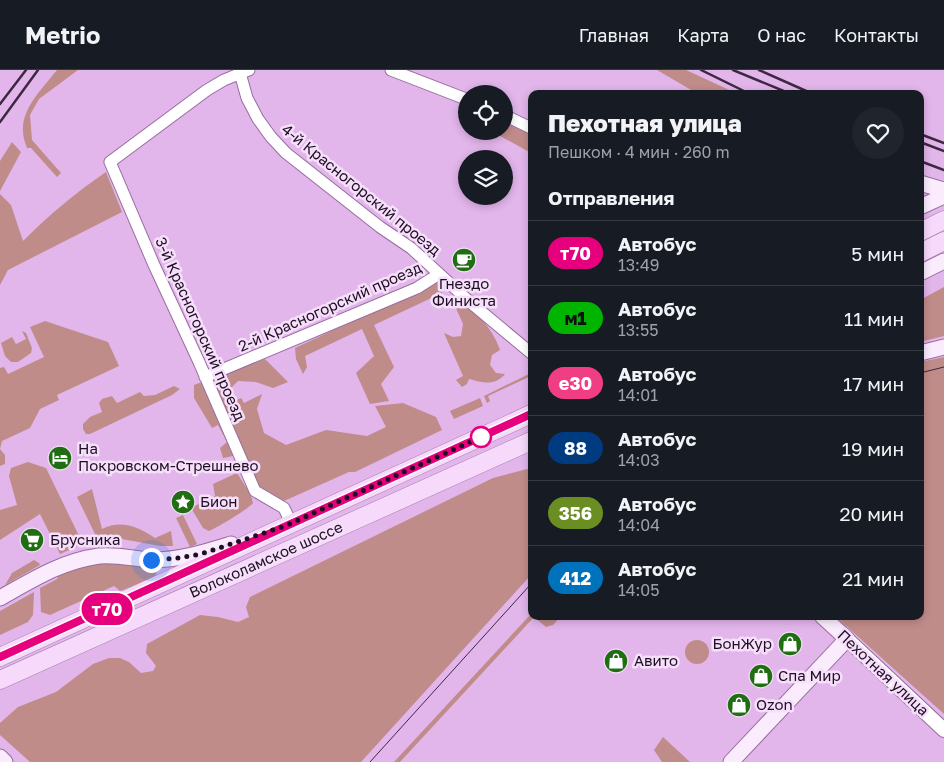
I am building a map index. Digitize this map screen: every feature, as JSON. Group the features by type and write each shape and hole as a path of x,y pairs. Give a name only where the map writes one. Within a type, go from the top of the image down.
{"main road":[{"path":"924,184 944,190"},
{"path":"924,205 944,196"},
{"path":"924,230 944,220"},
{"path":"924,251 944,241"},
{"path":"924,271 944,262"},
{"path":"924,352 944,347"},
{"name":"Волоколамское шоссе","path":"489,433 528,409"},
{"name":"Волоколамское шоссе","path":"0,657 528,415"},
{"name":"Волоколамское шоссе","path":"0,680 528,442"},
{"path":"0,598 46,572 73,561 99,556 118,555 151,560 178,558 201,554 288,525"},
{"name":"Пехотная улица","path":"826,620 846,639"},
{"path":"731,762 846,639"},
{"path":"0,686 31,666"},
{"path":"0,757 6,762"}],"street":[{"path":"391,70 458,96"},
{"name":"3-й Красногорский проезд","path":"244,72 224,80 207,90 110,162 255,491 284,508 288,525"},
{"name":"4-й Красногорский проезд","path":"244,72 247,98 258,120 286,153 380,227 412,248 470,303 528,351"},
{"path":"513,119 528,127"},
{"name":"2-й Красногорский проезд","path":"205,377 417,288 439,274"},
{"name":"Пехотная улица","path":"846,639 944,730"}],"shaded area":[{"path":"57,70 78,70 39,99 30,115 32,140 61,173 57,177 31,148 27,148 23,136 23,126 25,116 35,97"},
{"path":"657,70 686,70 729,90 691,90"},
{"path":"513,127 528,133 528,151 507,140 513,140"},
{"path":"12,142 21,152 0,191 0,161"},
{"path":"106,172 122,212 8,270 0,285 0,194 11,205 23,241 63,205"},
{"path":"434,283 441,286 442,293 374,325 394,367 381,384 389,401 370,404 356,373 374,356 362,329 305,356 307,367 303,374 296,359 295,348"},
{"path":"944,287 944,336 924,341 924,298"},
{"path":"455,306 463,306 475,312 495,338 500,350 492,355 490,365 496,373 505,374 501,378 488,383 469,379 467,384 462,387 456,380 463,376 444,333 453,337 461,336 463,324"},
{"path":"45,321 108,342 119,366 57,395 59,400 40,409 30,428 2,441 0,449 0,368 4,367 8,374 44,357 30,327"},
{"path":"22,331 26,333 32,348 31,353 18,362 11,362 5,356 1,343 12,337 16,344 26,339"},
{"path":"944,357 944,714 839,620 924,620 924,361"},
{"path":"265,359 288,382 273,388 256,382 238,381 227,392 231,402 241,398 244,403 262,394 257,409 264,433 286,445 326,430 367,436 386,427 375,406 403,403 436,417 442,430 355,472 349,472 284,501 257,485 243,454 223,458 220,448 227,442 218,425 212,428 194,398 194,385"},
{"path":"528,374 528,377 488,396 490,401 487,403 484,396"},
{"path":"174,386 180,389 172,395 90,434 86,434 83,429 83,424 90,417 102,412 99,403 102,399 112,396 117,403 140,392 144,396 155,395"},
{"path":"480,398 483,406 454,419 450,411"},
{"path":"0,449 5,455 5,464 0,466"},
{"path":"28,462 46,468 83,544 60,554 40,514 0,540 0,510 17,505 9,476 11,468"},
{"path":"528,469 528,578 361,762 30,762 0,735 0,723 18,707 56,692 93,664 109,658 120,658 129,662 141,673 153,671 156,666 146,653 147,644 200,615 238,622 249,617 246,607 250,597 493,478"},
{"path":"237,473 251,495 253,503 239,514 209,531 203,528 191,508 215,496 213,484"},
{"path":"92,489 102,529 116,525 130,526 155,538 171,531 173,546 160,546 122,539 102,541 95,534 77,497"},
{"path":"183,515 197,544 190,547 176,518"},
{"path":"116,547 149,554 160,563 155,577 120,591 114,586 50,615 41,612 40,588 57,579 62,569 60,560 85,550"},
{"path":"34,560 40,565 5,585 12,573"},
{"path":"34,592 33,615 28,622 0,635 0,611"},
{"path":"528,617 528,620 531,620 400,762 394,762"},
{"path":"538,620 557,620 553,625 546,627"},
{"path":"697,640 702,641 708,647 708,657 702,663 697,664 692,663 686,657 685,652 686,647 692,641"},
{"path":"663,737 690,762 662,762 654,750"}],"tram line":[{"path":"924,372 944,367"},
{"path":"370,762 528,587"}],"railway":[{"path":"0,104 26,70"},
{"path":"0,122 38,70"},
{"path":"701,70 742,90"},
{"path":"733,70 781,90"},
{"path":"759,70 804,90"},
{"path":"924,136 944,143"},
{"path":"924,144 944,151"},
{"path":"924,162 944,170"}],"bus line":[{"name":"т70","path":"0,657 528,415"}],"place":[{"name":"Гнездо Финиста","path":"464,260"},
{"name":"На Покровском-Стрешнево","path":"60,458"},
{"name":"Бион","path":"183,502"},
{"name":"Брусника","path":"32,540"},
{"name":"БонЖур","path":"790,644"},
{"name":"Авито","path":"616,661"},
{"name":"Спа Мир","path":"761,676"},
{"name":"Ozon","path":"739,705"}],"route":[{"path":"151,560 201,554 285,526 481,437"}]}
